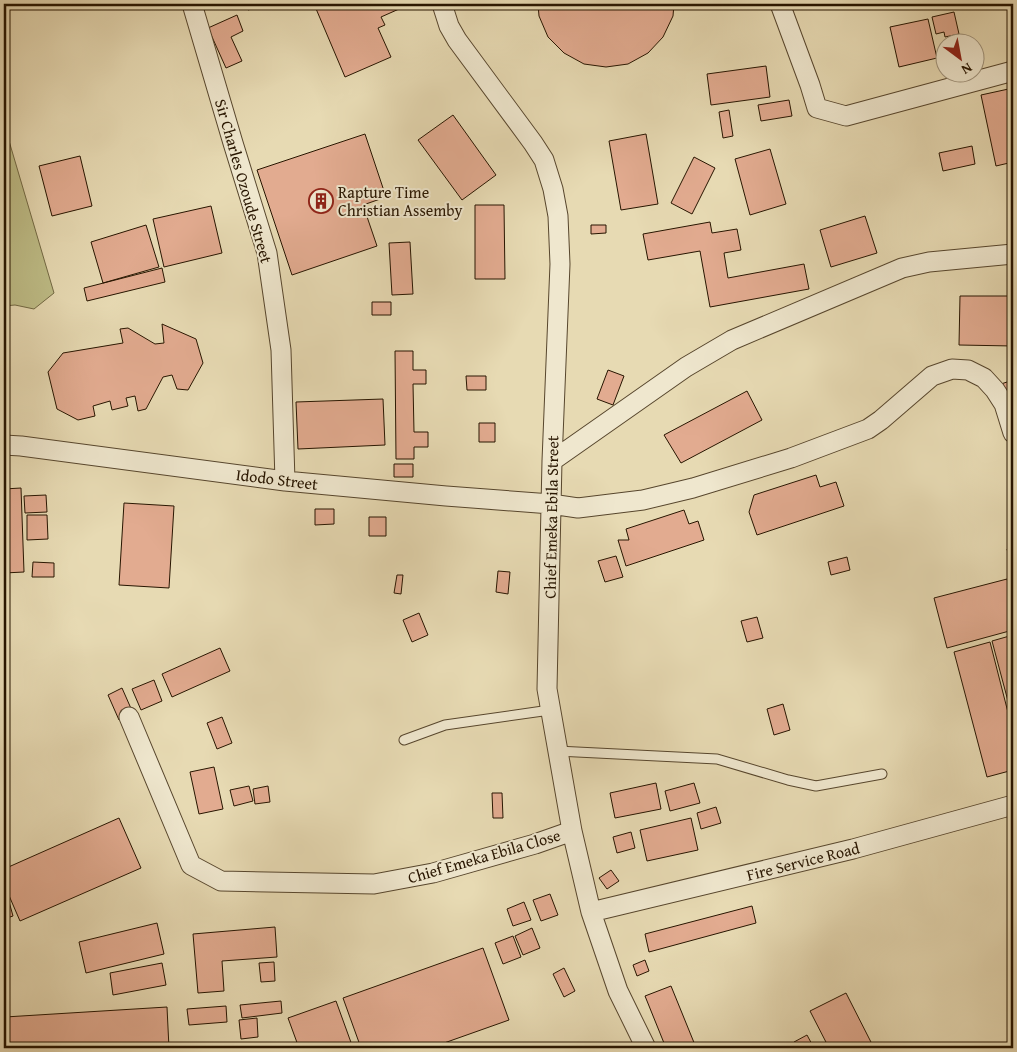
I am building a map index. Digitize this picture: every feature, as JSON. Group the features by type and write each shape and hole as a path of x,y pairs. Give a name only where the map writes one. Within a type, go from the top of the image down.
{"street":[{"name":"Sir Charles Ozoude Street","path":"192,4 267,253 281,350 285,481"},
{"name":"Chief Emeka Ebila Street","path":"442,4 449,26 457,40 524,129 544,160 553,188 558,216 560,264 552,461 547,688 572,831 592,912 618,991 646,1048"},
{"path":"780,4 817,108 846,116 1013,71"},
{"path":"552,461 686,367 732,340 902,268 929,262 1013,254"},
{"name":"Idodo Street","path":"4,446 21,446 285,481 551,504 578,508 643,500 693,488 791,458 868,428 881,420 932,376 952,369 968,370 984,378 1004,404 1013,433"},
{"name":"Chief Emeka Ebila Close","path":"129,717 191,865 221,881 374,884 433,873 535,844 572,831"},
{"name":"Fire Service Road","path":"592,912 853,849 1013,805"}],"lane":[{"path":"404,740 445,725 550,710"},
{"path":"557,750 717,759 788,780 816,786 882,774"}],"shaded area":[{"path":"4,124 54,293 34,309 15,305 4,306"}],"building":[{"path":"246,4 270,4 248,10"},
{"path":"314,4 397,4 399,9 381,17 385,25 378,28 391,57 345,77"},
{"path":"538,4 674,4 673,16 663,37 648,53 628,64 606,67 584,64 564,53 548,37 539,16"},
{"path":"954,12 959,32 936,32 932,17"},
{"path":"237,15 243,31 231,37 242,61 226,68 208,28"},
{"path":"928,19 934,45 934,59 899,67 890,27"},
{"path":"766,66 770,97 711,105 707,74"},
{"path":"1013,88 1013,162 996,166 981,95"},
{"path":"789,100 792,116 761,121 758,105"},
{"path":"729,110 733,136 723,138 719,112"},
{"path":"453,115 496,175 462,200 418,140"},
{"name":"Rapture Time Christian Assemby","path":"365,134 386,197 363,205 377,246 292,275 257,170"},
{"path":"646,134 658,204 621,210 609,141"},
{"path":"972,146 975,164 943,171 939,153"},
{"path":"770,149 786,204 750,215 735,159"},
{"path":"80,156 92,206 52,216 39,166"},
{"path":"694,157 715,168 692,214 671,203"},
{"path":"475,205 504,205 505,279 475,279"},
{"path":"211,206 222,253 164,267 153,219"},
{"path":"865,216 877,253 831,267 820,230"},
{"path":"710,222 712,233 737,229 741,250 724,253 728,278 804,264 809,289 710,307 700,251 648,260 643,234"},
{"path":"146,225 159,267 103,283 91,242"},
{"path":"591,225 606,225 606,233 591,234"},
{"path":"410,242 413,294 392,295 389,243"},
{"path":"162,268 165,282 87,301 84,288"},
{"path":"960,296 1013,296 1013,346 959,345"},
{"path":"372,302 391,302 391,315 372,315"},
{"path":"162,324 196,339 203,363 188,390 177,389 172,375 163,377 146,409 138,411 135,396 126,398 128,406 112,410 110,401 93,406 95,416 78,420 57,409 48,372 63,353 123,343 120,329 128,328 155,344 164,343"},
{"path":"395,351 413,351 413,370 426,370 426,384 413,384 414,432 428,432 428,447 414,447 414,459 396,459"},
{"path":"608,370 624,376 613,405 597,399"},
{"path":"466,376 486,376 486,390 467,390"},
{"path":"1013,380 1013,428 998,385"},
{"path":"747,391 762,420 681,463 664,435"},
{"path":"383,399 385,445 298,449 296,402"},
{"path":"479,423 495,423 495,442 479,442"},
{"path":"394,464 413,464 413,477 394,477"},
{"path":"816,475 820,487 836,482 844,506 757,535 749,512 754,495"},
{"path":"21,488 24,572 4,573 4,489"},
{"path":"46,495 47,512 25,513 24,496"},
{"path":"124,503 174,506 169,588 119,585"},
{"path":"315,509 334,509 334,524 315,525"},
{"path":"684,510 689,524 698,521 704,540 626,566 618,540 629,540 626,529"},
{"path":"27,515 47,515 48,539 27,540"},
{"path":"369,517 386,517 386,536 369,536"},
{"path":"1013,547 1013,572 1007,549"},
{"path":"616,556 623,577 605,582 598,561"},
{"path":"847,557 850,570 831,575 828,562"},
{"path":"33,562 54,563 54,577 32,577"},
{"path":"498,571 510,572 508,594 496,592"},
{"path":"397,575 403,575 401,594 394,593"},
{"path":"1007,579 1013,602 1013,630 947,648 934,598"},
{"path":"419,613 428,635 412,642 403,620"},
{"path":"757,617 763,638 747,642 741,621"},
{"path":"1013,635 1013,720 992,641"},
{"path":"990,642 1013,732 1013,770 987,777 954,652"},
{"path":"220,648 230,671 172,697 162,674"},
{"path":"154,680 162,701 141,710 132,689"},
{"path":"122,688 133,713 119,720 108,695"},
{"path":"783,704 790,730 774,735 767,709"},
{"path":"222,717 232,743 217,749 207,723"},
{"path":"214,767 223,809 199,814 190,772"},
{"path":"656,783 661,809 615,818 610,793"},
{"path":"694,783 700,803 670,811 665,791"},
{"path":"249,786 253,801 234,806 230,790"},
{"path":"268,786 270,802 255,804 253,789"},
{"path":"492,793 502,793 503,818 493,818"},
{"path":"716,807 721,823 701,829 697,813"},
{"path":"119,818 141,868 20,921 4,884 4,869"},
{"path":"691,818 698,850 647,861 640,830"},
{"path":"631,832 635,848 617,853 613,837"},
{"path":"611,870 619,881 607,889 599,878"},
{"path":"550,894 558,915 541,921 533,900"},
{"path":"8,898 13,916 4,919 4,899"},
{"path":"524,902 531,920 513,926 507,909"},
{"path":"752,906 756,923 649,952 645,934"},
{"path":"157,923 164,954 86,973 79,942"},
{"path":"275,927 277,957 222,961 224,991 198,993 193,934"},
{"path":"532,928 540,948 523,955 515,936"},
{"path":"513,936 521,957 503,964 495,943"},
{"path":"483,948 509,1020 430,1048 361,1048 343,998"},
{"path":"645,960 649,971 637,976 633,965"},
{"path":"274,962 275,981 261,982 259,963"},
{"path":"162,963 166,985 113,995 110,973"},
{"path":"564,968 575,991 564,997 553,974"},
{"path":"671,986 695,1045 687,1048 666,1048 645,996"},
{"path":"846,993 874,1048 829,1048 810,1011"},
{"path":"281,1001 282,1013 242,1018 240,1005"},
{"path":"336,1001 353,1048 299,1048 288,1018"},
{"path":"226,1006 227,1022 189,1025 187,1009"},
{"path":"167,1007 169,1048 7,1048 5,1017"},
{"path":"257,1018 258,1037 241,1039 239,1020"},
{"path":"807,1035 814,1048 797,1048 794,1042"}],"place":[{"name":"Rapture Time Christian Assemby","path":"321,201"}]}
